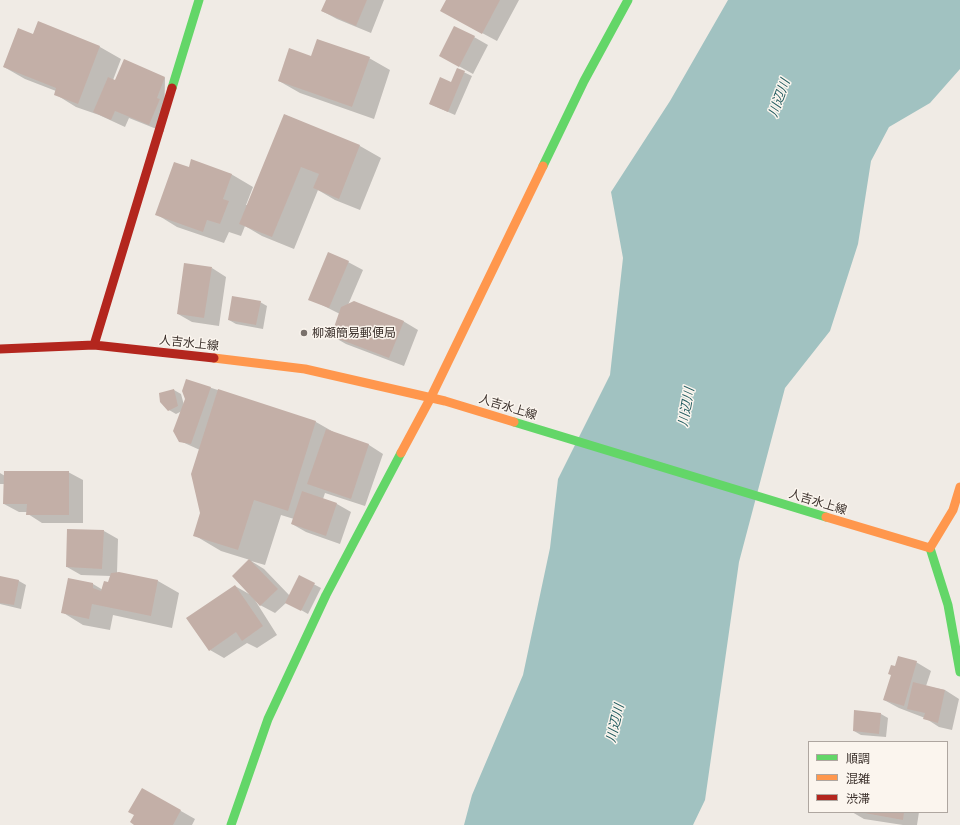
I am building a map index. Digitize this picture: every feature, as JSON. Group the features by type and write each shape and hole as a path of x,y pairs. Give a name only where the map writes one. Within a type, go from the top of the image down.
{"street":[{"path":"94,345 199,0"},
{"path":"231,825 268,719 326,595 430,399 584,81 628,0"},
{"name":"人吉水上線","path":"0,348 94,345 305,369 464,406 930,548"},
{"path":"960,487 953,510 930,548 948,604 960,672"}],"water":[{"name":"川辺川","path":"728,0 960,0 960,69 930,103 889,127 871,161 858,244 830,331 785,388 739,562 705,800 693,825 464,825 472,795 523,675 550,548 558,479 610,375 623,258 611,192 670,101"}],"building":[{"path":"326,0 367,0 356,26 321,11"},
{"path":"446,0 500,0 482,34 440,11"},
{"path":"38,21 100,46 78,104 54,95 56,88 3,67 18,28 33,34"},
{"path":"454,26 475,36 459,67 439,56"},
{"path":"317,39 370,57 352,107 278,81 289,48 311,56"},
{"path":"124,59 165,77 157,98 160,99 149,125 115,111 111,120 93,112 108,77 115,80"},
{"path":"457,68 465,71 448,112 429,104 440,77 451,82"},
{"path":"284,114 360,145 339,199 313,188 319,174 301,167 272,237 239,224"},
{"path":"191,159 232,174 223,199 229,201 220,224 207,220 203,232 155,215 174,162 189,167"},
{"path":"328,252 349,261 329,308 308,300"},
{"path":"184,263 212,267 204,318 177,314"},
{"path":"232,296 261,301 256,325 228,320"},
{"path":"354,301 404,321 389,358 331,336 341,307"},
{"path":"186,379 211,387 191,444 179,442 173,431 185,399 182,391"},
{"path":"174,389 178,406 168,411 160,402 159,393"},
{"path":"218,389 316,421 288,511 254,500 238,550 193,536 200,513 191,474"},
{"path":"326,429 369,444 351,499 307,484"},
{"path":"4,471 69,471 69,515 26,515 27,504 3,504"},
{"path":"302,491 337,503 326,536 291,524"},
{"path":"67,529 104,530 102,569 66,567"},
{"path":"249,559 278,589 260,606 232,576"},
{"path":"119,572 158,580 151,616 92,604 89,619 61,613 68,578 93,583 93,588 101,591 104,581 108,582 111,573"},
{"path":"299,575 315,583 301,611 285,603"},
{"path":"0,576 19,580 14,605 0,603"},
{"path":"235,585 263,626 242,641 236,632 209,651 186,618"},
{"path":"898,656 917,661 904,706 883,700 891,675 888,674 891,665 895,666"},
{"path":"913,682 945,690 938,723 923,719 925,713 907,709"},
{"path":"854,710 881,713 879,734 853,731"},
{"path":"142,788 181,810 173,825 134,825 130,822 134,815 128,812"},
{"path":"864,813 904,813 903,820"}],"traffic: fast":[{"path":"172,88 199,0"},
{"path":"543,166 584,81 628,0"},
{"path":"514,422 826,517"},
{"path":"231,825 268,719 326,595 401,453"},
{"path":"930,548 948,605 960,672"}],"traffic: slow":[{"path":"401,453 430,399 543,166"},
{"path":"214,358 305,369 445,401 514,422"},
{"path":"826,517 930,548 953,510 960,487"}],"traffic: jam":[{"path":"94,345 172,88"},
{"path":"0,349 94,345 214,358"}],"place":[{"name":"柳瀬簡易郵便局","path":"304,333"}]}
